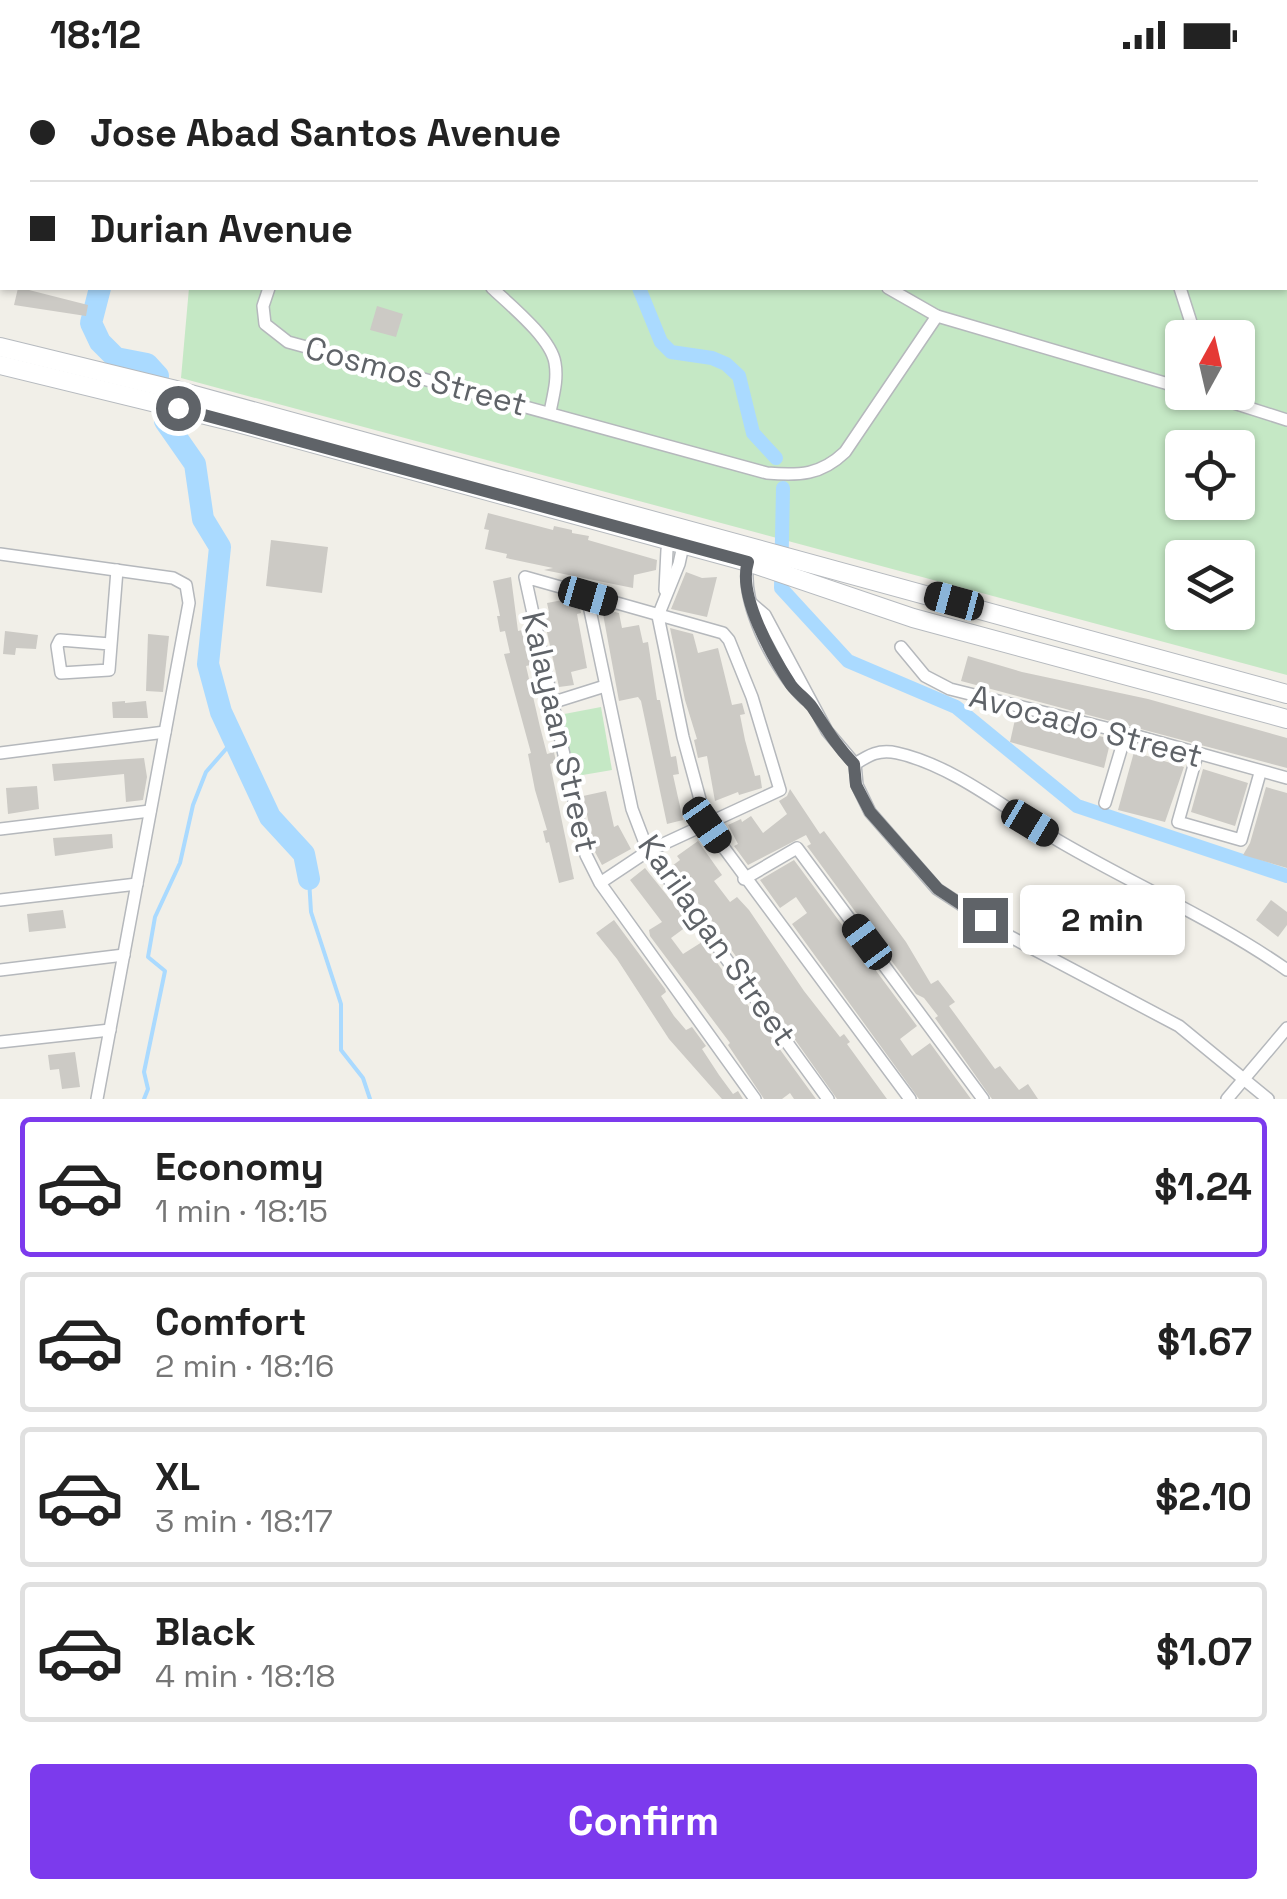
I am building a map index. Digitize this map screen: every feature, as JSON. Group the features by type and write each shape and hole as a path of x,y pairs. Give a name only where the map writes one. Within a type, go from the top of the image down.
{"main road":[{"path":"0,347 172,389 678,538"},
{"path":"0,365 1287,694"},
{"path":"798,567 913,618 1287,719"}],"street":[{"name":"Cosmos Street","path":"269,290 263,306 265,324 288,342 767,473 794,475 831,466 845,452 937,316"},
{"name":"Cosmos Street","path":"494,290 532,326 555,358 556,381 550,412"},
{"path":"892,290 937,316 1165,383"},
{"path":"1181,290 1190,320"},
{"path":"1255,408 1287,420"},
{"path":"678,538 658,616 683,736 707,825 910,1099"},
{"path":"0,554 173,578 186,585 189,603 97,1099"},
{"path":"759,556 744,574 752,603 765,616 810,704 839,749 854,764 856,785 870,812 938,889 1009,936 1180,1026 1268,1099"},
{"path":"110,644 60,640 60,673 108,670 117,570"},
{"name":"Kalayaan Street","path":"588,596 524,579 586,856 600,883 755,1099"},
{"path":"588,596 715,629 729,640 752,697 780,790 648,851 600,883"},
{"name":"Karilagan Street","path":"588,596 632,809 648,851 828,1099"},
{"name":"Avocado Street","path":"902,647 925,676 950,689 1287,778"},
{"path":"551,703 605,686"},
{"path":"0,753 165,732"},
{"path":"1106,802 1126,733"},
{"path":"854,764 873,752 893,752 938,767 1060,842 1216,926 1287,970"},
{"path":"1196,755 1178,822 1241,840 1260,773"},
{"path":"0,828 150,811"},
{"path":"744,878 797,848 983,1099"},
{"path":"0,900 137,884"},
{"path":"0,970 124,955"},
{"path":"1227,1099 1287,1028"},
{"path":"0,1042 110,1030"}],"green space":[{"path":"189,290 1287,290 1287,675 181,378"},
{"path":"601,707 612,770 571,777 559,715"}],"building":[{"path":"18,290 29,290 88,305 86,316 14,305"},
{"path":"377,306 403,314 396,337 370,330"},
{"path":"488,513 553,530 554,526 572,530 589,536 588,540 657,560 656,570 634,575 633,588 506,558 507,554 485,549"},
{"path":"271,540 328,547 322,593 266,586"},
{"path":"686,572 702,578 717,577 707,617 671,609"},
{"path":"511,577 518,631 527,629 535,664 526,666 540,727 547,754 554,752 556,762 550,764 574,879 559,883 543,831 547,830 535,790 528,754 531,753 504,654 510,653 505,631 500,632 497,616 493,581"},
{"path":"568,599 579,602 581,613 577,614 587,668 571,672 574,685 559,687 543,614 549,612 547,603"},
{"path":"619,613 622,628 639,625 643,643 648,642 671,757 676,756 679,774 673,775 683,820 667,824 641,701 638,697 619,701 603,614"},
{"path":"670,628 693,634 698,653 718,648 732,705 742,703 745,740 762,788 715,801 707,756 698,758 694,740 697,739"},
{"path":"5,631 38,635 36,649 16,648 15,655 3,654"},
{"path":"148,634 169,636 163,692 146,691"},
{"path":"968,656 1022,672 1148,699 1287,738 1287,768 961,681"},
{"path":"146,701 148,718 113,718 112,702"},
{"path":"1016,715 1111,739 1104,768 1010,742"},
{"path":"1134,752 1184,767 1165,822 1118,810"},
{"path":"144,758 147,777 143,800 126,802 124,774 54,781 52,764"},
{"path":"1203,769 1248,783 1235,826 1191,812"},
{"path":"37,786 39,809 8,814 6,788"},
{"path":"1266,787 1287,793 1287,868 1243,855"},
{"path":"790,789 820,834 824,831 906,942 931,984 938,980 955,1002 949,1006 995,1069 1000,1066 1019,1090 1028,1084 1038,1099 992,1099 935,1018 938,1016 916,994 807,846 811,844 806,835 748,865 734,846 738,844 728,825 751,816 763,833 787,814 779,801"},
{"path":"606,791 614,827 618,825 631,849 602,865 595,852 583,796"},
{"path":"112,834 113,848 55,856 53,838"},
{"path":"698,841 722,875 714,881 730,902 737,897 749,910 804,991 840,1037 844,1034 850,1042 847,1044 887,1099 837,1099 672,866 680,860 677,856"},
{"path":"794,860 917,1026 900,1039 912,1056 930,1043 971,1099 919,1099 792,924 807,913 796,897 780,908 760,880"},
{"path":"645,868 690,924 671,938 683,954 702,942 816,1099 794,1099 790,1093 782,1099 764,1099 730,1043 650,936 649,930 662,922 630,880"},
{"path":"1271,900 1287,912 1287,925 1278,937 1256,920"},
{"path":"63,910 66,928 29,932 27,914"},
{"path":"614,920 665,989 661,996 674,1016 686,1030 692,1027 719,1075 733,1094 738,1091 743,1099 722,1099 669,1039 596,933"},
{"path":"75,1052 80,1087 62,1089 59,1069 50,1070 48,1055"}],"waterway":[{"path":"99,290 91,323 100,342 116,358 147,364 158,376"},
{"path":"640,290 661,342 671,352 712,358 739,376 753,433 776,458"},
{"path":"165,421 195,464 203,519 220,547 208,664 221,712 270,817 304,854 309,879"},
{"path":"783,488 781,588 848,661 956,707 1077,806 1287,876"},
{"path":"144,1099 148,1089 144,1072 165,971 148,957 155,917 180,863 193,805 206,772 233,741"},
{"path":"309,879 311,912 341,1004 341,1050 363,1078 370,1099"}],"route":[{"path":"178,408 748,562 744,574 755,620 792,687 810,704 839,749 854,764 856,785 870,812 938,889 985,920"}]}
